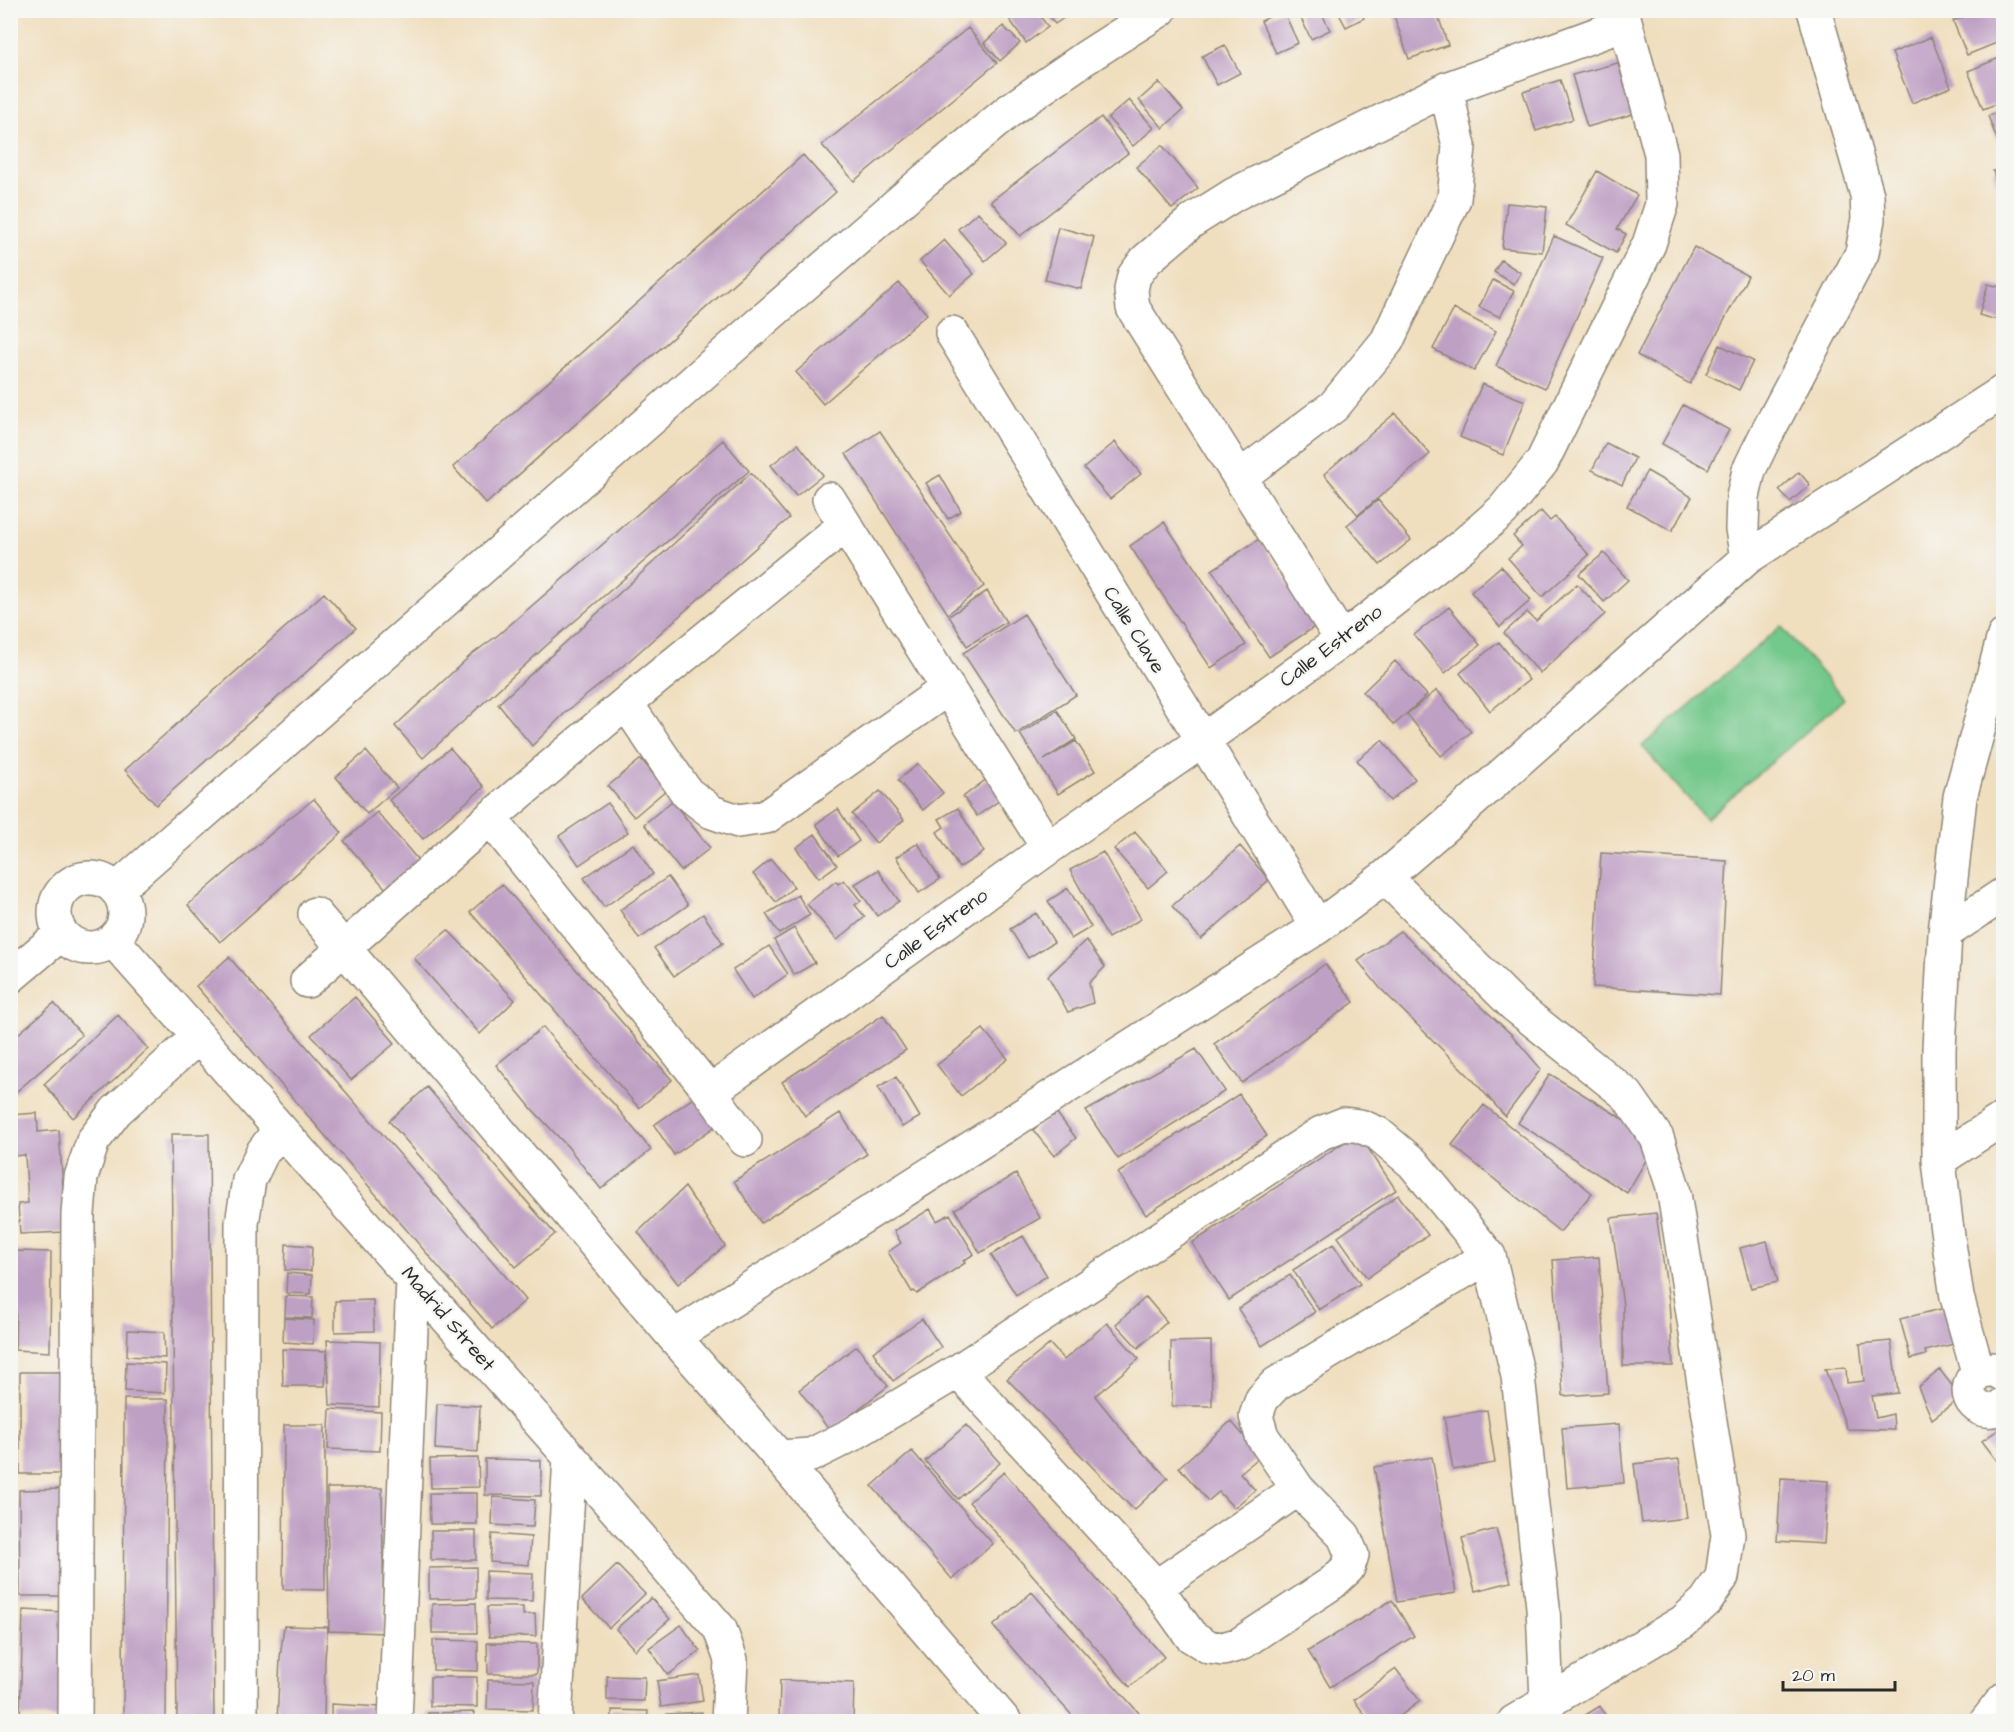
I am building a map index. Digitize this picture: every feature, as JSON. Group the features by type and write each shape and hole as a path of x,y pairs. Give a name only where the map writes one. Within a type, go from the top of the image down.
{"street":[{"path":"116,890 760,323 926,180 1010,110 1160,10"},
{"path":"1748,558 1742,529 1743,497 1749,470 1862,253 1868,219 1867,195 1814,10"},
{"path":"1342,640 1133,308 1131,290 1134,276 1146,260 1192,221 1235,194 1446,90 1623,17"},
{"name":"Calle Estreno","path":"710,1092 1048,848 1342,640 1462,546 1503,510 1542,462 1649,243 1662,204 1661,154 1623,17"},
{"path":"1240,477 1334,406 1387,341 1454,199 1459,146 1446,90"},
{"name":"Calle Clave","path":"952,333 1317,927"},
{"path":"674,1337 1317,927 1385,877 1748,558 2004,392"},
{"path":"307,981 490,818 626,703 837,512 1048,848"},
{"path":"2004,636 1960,797 1945,933 1939,1049 1939,1160 1957,1297 1991,1373 1969,1385 1969,1393 1977,1407 1985,1410 1993,1410 2004,1404"},
{"path":"626,703 687,793 712,812 738,821 766,817 948,688"},
{"path":"490,818 710,1092 745,1140"},
{"path":"1385,877 1515,1005 1627,1095 1657,1138 1673,1187 1728,1535 1722,1576 1706,1601 1683,1622 1514,1722"},
{"path":"98,879 116,890 122,900 124,921 120,932 113,940 91,949 69,942 61,934 56,924 55,914 61,894 68,886 77,880 98,879"},
{"path":"1945,933 2004,894"},
{"path":"315,914 1005,1722"},
{"path":"10,977 61,934"},
{"name":"Madrid Street","path":"113,940 720,1629 731,1660 728,1722"},
{"path":"75,1722 78,1214 81,1177 93,1141 116,1111 198,1037"},
{"path":"1939,1160 2004,1118"},
{"path":"780,1457 811,1455 851,1435 958,1371 1321,1132 1344,1125 1360,1126 1377,1133 1413,1163 1489,1256 1518,1376 1543,1607 1547,1701"},
{"path":"242,1722 242,1223 249,1180 262,1153 280,1129"},
{"path":"958,1371 1156,1587 1191,1636 1209,1647 1223,1649 1240,1644 1332,1583 1348,1568 1352,1555 1344,1536 1299,1489 1262,1436 1256,1416 1262,1399 1276,1384 1489,1256"},
{"path":"395,1722 413,1279"},
{"path":"555,1722 570,1457"},
{"path":"1156,1587 1299,1489"},
{"path":"1986,1722 2004,1699"}],"green space":[{"path":"1781,626 1844,699 1706,819 1642,746"}],"building":[{"path":"1003,10 1036,10 1048,27 1026,43"},
{"path":"1045,10 1075,10 1055,24"},
{"path":"1283,10 1298,43 1276,53 1261,21"},
{"path":"1297,10 1320,10 1330,30 1311,39"},
{"path":"1337,10 1360,10 1364,18 1346,27"},
{"path":"1392,10 1436,10 1448,45 1409,59"},
{"path":"1499,10 1525,10 1525,11 1501,17"},
{"path":"1981,10 1994,10 2004,34 2004,40 1967,55 1953,21"},
{"path":"1003,26 1020,43 1000,61 984,43"},
{"path":"968,28 997,63 854,181 822,145"},
{"path":"1931,37 1951,87 1912,103 1892,53"},
{"path":"1225,45 1240,73 1217,85 1202,56"},
{"path":"2004,56 2004,101 1983,109 1968,71"},
{"path":"1618,63 1633,114 1587,127 1572,75"},
{"path":"1560,80 1573,119 1536,131 1523,92"},
{"path":"1159,82 1183,110 1163,128 1139,100"},
{"path":"1129,100 1154,128 1133,146 1108,118"},
{"path":"2004,109 2004,155 2003,155 1988,116"},
{"path":"1101,117 1128,153 1020,236 991,201"},
{"path":"1162,145 1198,188 1172,209 1136,167"},
{"path":"803,155 836,192 486,504 453,467"},
{"path":"2004,168 2004,206 2003,206 1993,171"},
{"path":"1597,171 1637,195 1617,229 1626,234 1616,253 1566,225"},
{"path":"1507,203 1547,207 1542,252 1502,248"},
{"path":"978,212 1006,243 985,261 958,229"},
{"path":"1058,227 1094,237 1081,289 1045,280"},
{"path":"1554,236 1603,258 1545,388 1496,366"},
{"path":"944,240 974,274 949,295 920,261"},
{"path":"1694,247 1748,276 1690,384 1637,355"},
{"path":"1501,260 1521,273 1514,284 1494,272"},
{"path":"1493,280 1514,291 1500,317 1479,307"},
{"path":"899,283 927,314 823,404 796,372"},
{"path":"1988,284 2004,288 2004,322 1979,315"},
{"path":"1454,309 1496,331 1474,371 1433,349"},
{"path":"1720,345 1753,361 1739,390 1706,374"},
{"path":"1482,384 1525,401 1503,455 1460,437"},
{"path":"1683,405 1729,430 1708,469 1662,444"},
{"path":"1395,413 1430,454 1358,515 1324,474"},
{"path":"880,431 984,586 948,614 846,454"},
{"path":"723,440 749,471 547,645 423,758 395,726 471,655 498,635"},
{"path":"1115,442 1141,474 1110,499 1084,468"},
{"path":"1606,443 1635,458 1622,485 1592,470"},
{"path":"798,444 823,475 796,496 771,465"},
{"path":"1647,471 1692,497 1672,531 1627,506"},
{"path":"1799,472 1810,485 1790,502 1779,490"},
{"path":"751,473 789,518 629,661 567,711 532,746 498,704"},
{"path":"940,475 961,511 948,519 926,483"},
{"path":"1378,500 1411,540 1380,565 1347,525"},
{"path":"1541,511 1550,521 1555,517 1589,555 1542,597 1508,558 1522,546 1513,536"},
{"path":"1164,522 1246,645 1211,668 1130,546"},
{"path":"1259,539 1316,626 1269,657 1212,570"},
{"path":"1604,553 1628,580 1604,602 1579,574"},
{"path":"1501,566 1531,600 1500,627 1471,592"},
{"path":"1577,584 1605,614 1540,673 1504,633 1527,612 1536,621"},
{"path":"987,591 1006,622 967,646 949,616"},
{"path":"324,593 356,628 156,805 125,770"},
{"path":"1449,607 1480,645 1445,673 1414,635"},
{"path":"1024,614 1076,695 1016,734 963,653"},
{"path":"1499,642 1529,680 1490,711 1460,673"},
{"path":"1395,661 1427,695 1394,725 1363,692"},
{"path":"1437,690 1471,732 1441,756 1407,714"},
{"path":"1057,710 1076,739 1044,760 1076,741 1095,771 1058,794 1020,734"},
{"path":"1382,740 1415,779 1390,801 1357,760"},
{"path":"450,748 484,787 423,839 389,800"},
{"path":"366,751 397,788 367,814 336,777"},
{"path":"641,759 666,790 634,817 608,786"},
{"path":"918,764 943,793 923,810 898,780"},
{"path":"988,778 1003,798 977,816 963,797"},
{"path":"880,791 904,820 876,843 852,814"},
{"path":"314,799 342,833 220,942 188,905"},
{"path":"672,801 710,848 681,871 644,824"},
{"path":"608,803 628,832 579,865 559,836"},
{"path":"958,808 984,852 959,868 937,832 944,827 939,819"},
{"path":"838,809 859,841 838,856 816,824"},
{"path":"377,812 418,860 386,889 344,841"},
{"path":"1135,832 1168,871 1148,888 1114,849"},
{"path":"815,834 837,865 819,878 796,848"},
{"path":"918,843 940,879 919,893 896,857"},
{"path":"633,844 653,874 604,907 584,878"},
{"path":"1240,846 1269,880 1201,939 1172,906"},
{"path":"1103,852 1141,919 1108,938 1070,870"},
{"path":"1601,853 1727,861 1720,995 1593,987"},
{"path":"771,859 794,887 776,902 753,874"},
{"path":"878,870 899,901 877,916 855,884"},
{"path":"668,877 688,905 639,939 620,910"},
{"path":"844,880 861,901 855,905 865,917 837,940 807,904 836,881 838,884"},
{"path":"502,884 672,1080 639,1108 470,912"},
{"path":"1068,888 1091,927 1071,939 1048,901"},
{"path":"798,895 810,915 779,934 766,914"},
{"path":"1036,913 1054,942 1028,958 1010,929"},
{"path":"703,914 723,943 674,976 654,948"},
{"path":"794,928 815,963 794,975 774,940"},
{"path":"448,930 515,1000 480,1034 414,958"},
{"path":"1400,931 1512,1035 1541,1069 1505,1116 1472,1079 1380,988 1358,961"},
{"path":"1086,940 1105,967 1089,983 1093,1003 1068,1012 1048,976"},
{"path":"769,946 788,974 752,999 733,970"},
{"path":"229,957 526,1300 492,1329 196,986"},
{"path":"1325,964 1354,1002 1242,1083 1214,1044"},
{"path":"355,997 395,1043 351,1080 311,1035"},
{"path":"54,1003 82,1035 10,1097 10,1041"},
{"path":"118,1015 148,1049 73,1118 44,1084"},
{"path":"883,1015 906,1050 805,1116 782,1082"},
{"path":"543,1027 579,1070 613,1103 651,1150 601,1189 568,1147 532,1109 496,1065"},
{"path":"983,1029 1008,1059 961,1096 937,1065"},
{"path":"1196,1049 1225,1091 1118,1159 1086,1111"},
{"path":"1550,1074 1636,1127 1635,1138 1652,1150 1627,1193 1518,1123"},
{"path":"896,1077 920,1117 902,1127 878,1087"},
{"path":"427,1087 555,1234 516,1267 389,1121"},
{"path":"702,1092 723,1121 674,1155 654,1125"},
{"path":"1239,1094 1267,1136 1146,1215 1118,1173"},
{"path":"1484,1105 1592,1193 1560,1232 1452,1145"},
{"path":"1056,1112 1076,1138 1054,1156 1033,1130"},
{"path":"37,1113 38,1132 59,1130 66,1232 20,1234 18,1204 28,1203 25,1155 12,1156 10,1115"},
{"path":"840,1113 867,1154 761,1223 734,1181"},
{"path":"1358,1133 1396,1190 1229,1300 1192,1243"},
{"path":"171,1134 209,1134 214,1722 177,1722"},
{"path":"1016,1174 1040,1218 980,1253 955,1209"},
{"path":"685,1187 725,1246 678,1284 638,1232"},
{"path":"1398,1195 1428,1235 1367,1278 1338,1237"},
{"path":"930,1209 937,1221 950,1214 974,1254 963,1261 965,1263 917,1294 912,1292 888,1252 901,1243 894,1231"},
{"path":"1656,1213 1669,1301 1673,1366 1623,1366 1623,1306 1611,1218"},
{"path":"1023,1236 1047,1276 1016,1295 991,1255"},
{"path":"1767,1241 1778,1282 1751,1288 1740,1248"},
{"path":"286,1244 312,1246 311,1271 285,1270"},
{"path":"1333,1244 1360,1284 1319,1310 1293,1270"},
{"path":"17,1251 51,1252 50,1352 15,1350"},
{"path":"1599,1257 1608,1393 1563,1396 1553,1260"},
{"path":"287,1273 312,1275 311,1294 286,1293"},
{"path":"1290,1275 1315,1312 1262,1346 1238,1309"},
{"path":"286,1296 313,1297 312,1318 285,1317"},
{"path":"1146,1297 1167,1322 1138,1348 1116,1324"},
{"path":"373,1300 374,1331 335,1332 335,1301"},
{"path":"1945,1308 1954,1344 1925,1351 1926,1355 1911,1359 1900,1319"},
{"path":"284,1318 314,1320 313,1344 283,1342"},
{"path":"922,1319 941,1347 893,1381 873,1352"},
{"path":"1107,1323 1139,1359 1095,1396 1133,1443 1168,1478 1134,1510 1007,1379 1050,1344 1064,1360"},
{"path":"128,1330 164,1332 165,1358 127,1356"},
{"path":"327,1340 380,1342 379,1407 330,1405"},
{"path":"1211,1341 1212,1406 1172,1406 1171,1342"},
{"path":"1891,1341 1898,1393 1872,1396 1876,1418 1893,1414 1894,1430 1847,1429 1825,1369 1846,1368 1847,1383 1864,1381 1860,1344"},
{"path":"857,1346 888,1386 830,1431 799,1390"},
{"path":"282,1349 327,1351 325,1386 283,1386"},
{"path":"126,1362 166,1364 165,1393 125,1391"},
{"path":"1940,1370 1961,1397 1932,1419 1918,1387"},
{"path":"20,1372 65,1372 65,1474 20,1474"},
{"path":"124,1399 168,1399 166,1722 123,1722"},
{"path":"437,1404 480,1406 478,1452 435,1449"},
{"path":"330,1409 381,1412 380,1451 328,1449"},
{"path":"1487,1410 1495,1463 1453,1470 1444,1417"},
{"path":"1231,1421 1261,1456 1240,1473 1255,1490 1234,1508 1219,1492 1208,1501 1179,1467"},
{"path":"1619,1424 1624,1483 1567,1488 1562,1428"},
{"path":"284,1425 325,1425 325,1590 283,1589"},
{"path":"966,1425 1000,1463 958,1499 925,1461"},
{"path":"2004,1426 2004,1470 1982,1441"},
{"path":"912,1451 993,1544 952,1579 872,1486"},
{"path":"1432,1457 1456,1593 1397,1602 1374,1467"},
{"path":"478,1458 479,1487 431,1488 430,1459"},
{"path":"485,1459 541,1460 541,1496 485,1495"},
{"path":"1679,1459 1687,1518 1642,1523 1634,1464"},
{"path":"1004,1472 1164,1657 1130,1687 969,1502"},
{"path":"1781,1478 1828,1481 1824,1544 1777,1541"},
{"path":"327,1488 382,1488 384,1633 329,1631"},
{"path":"60,1489 62,1596 20,1596 19,1490"},
{"path":"429,1493 477,1493 477,1524 430,1524"},
{"path":"493,1497 535,1500 533,1527 492,1525"},
{"path":"1496,1529 1511,1582 1475,1591 1462,1538"},
{"path":"431,1531 476,1531 476,1560 431,1560"},
{"path":"492,1534 531,1537 529,1565 490,1562"},
{"path":"617,1565 645,1594 609,1628 582,1599"},
{"path":"476,1567 476,1598 429,1599 429,1568"},
{"path":"486,1571 533,1573 532,1601 486,1600"},
{"path":"1032,1592 1147,1722 1078,1722 1031,1670 993,1626"},
{"path":"651,1598 670,1619 635,1650 616,1629"},
{"path":"1392,1600 1414,1636 1330,1687 1308,1651"},
{"path":"476,1603 477,1633 432,1633 432,1604"},
{"path":"487,1607 523,1607 523,1615 535,1614 536,1636 489,1637"},
{"path":"23,1610 64,1612 61,1718 20,1717"},
{"path":"681,1625 700,1651 668,1675 649,1648"},
{"path":"284,1626 328,1627 324,1722 277,1722"},
{"path":"433,1640 478,1641 478,1671 433,1670"},
{"path":"487,1643 537,1644 537,1674 488,1674"},
{"path":"1396,1669 1420,1701 1392,1722 1370,1722 1354,1700"},
{"path":"699,1675 703,1701 661,1707 657,1681"},
{"path":"607,1676 645,1677 644,1701 607,1700"},
{"path":"430,1677 477,1677 477,1707 430,1706"},
{"path":"488,1680 534,1681 533,1710 487,1709"},
{"path":"780,1680 854,1683 853,1722 779,1722"},
{"path":"331,1704 381,1707 380,1722 331,1722"},
{"path":"1600,1706 1609,1722 1574,1722"},
{"path":"612,1710 648,1711 647,1722 612,1722"},
{"path":"474,1712 475,1722 428,1722 428,1713"},
{"path":"702,1712 703,1722 667,1722 667,1714"},
{"path":"488,1717 535,1719 535,1722 488,1722"}]}
